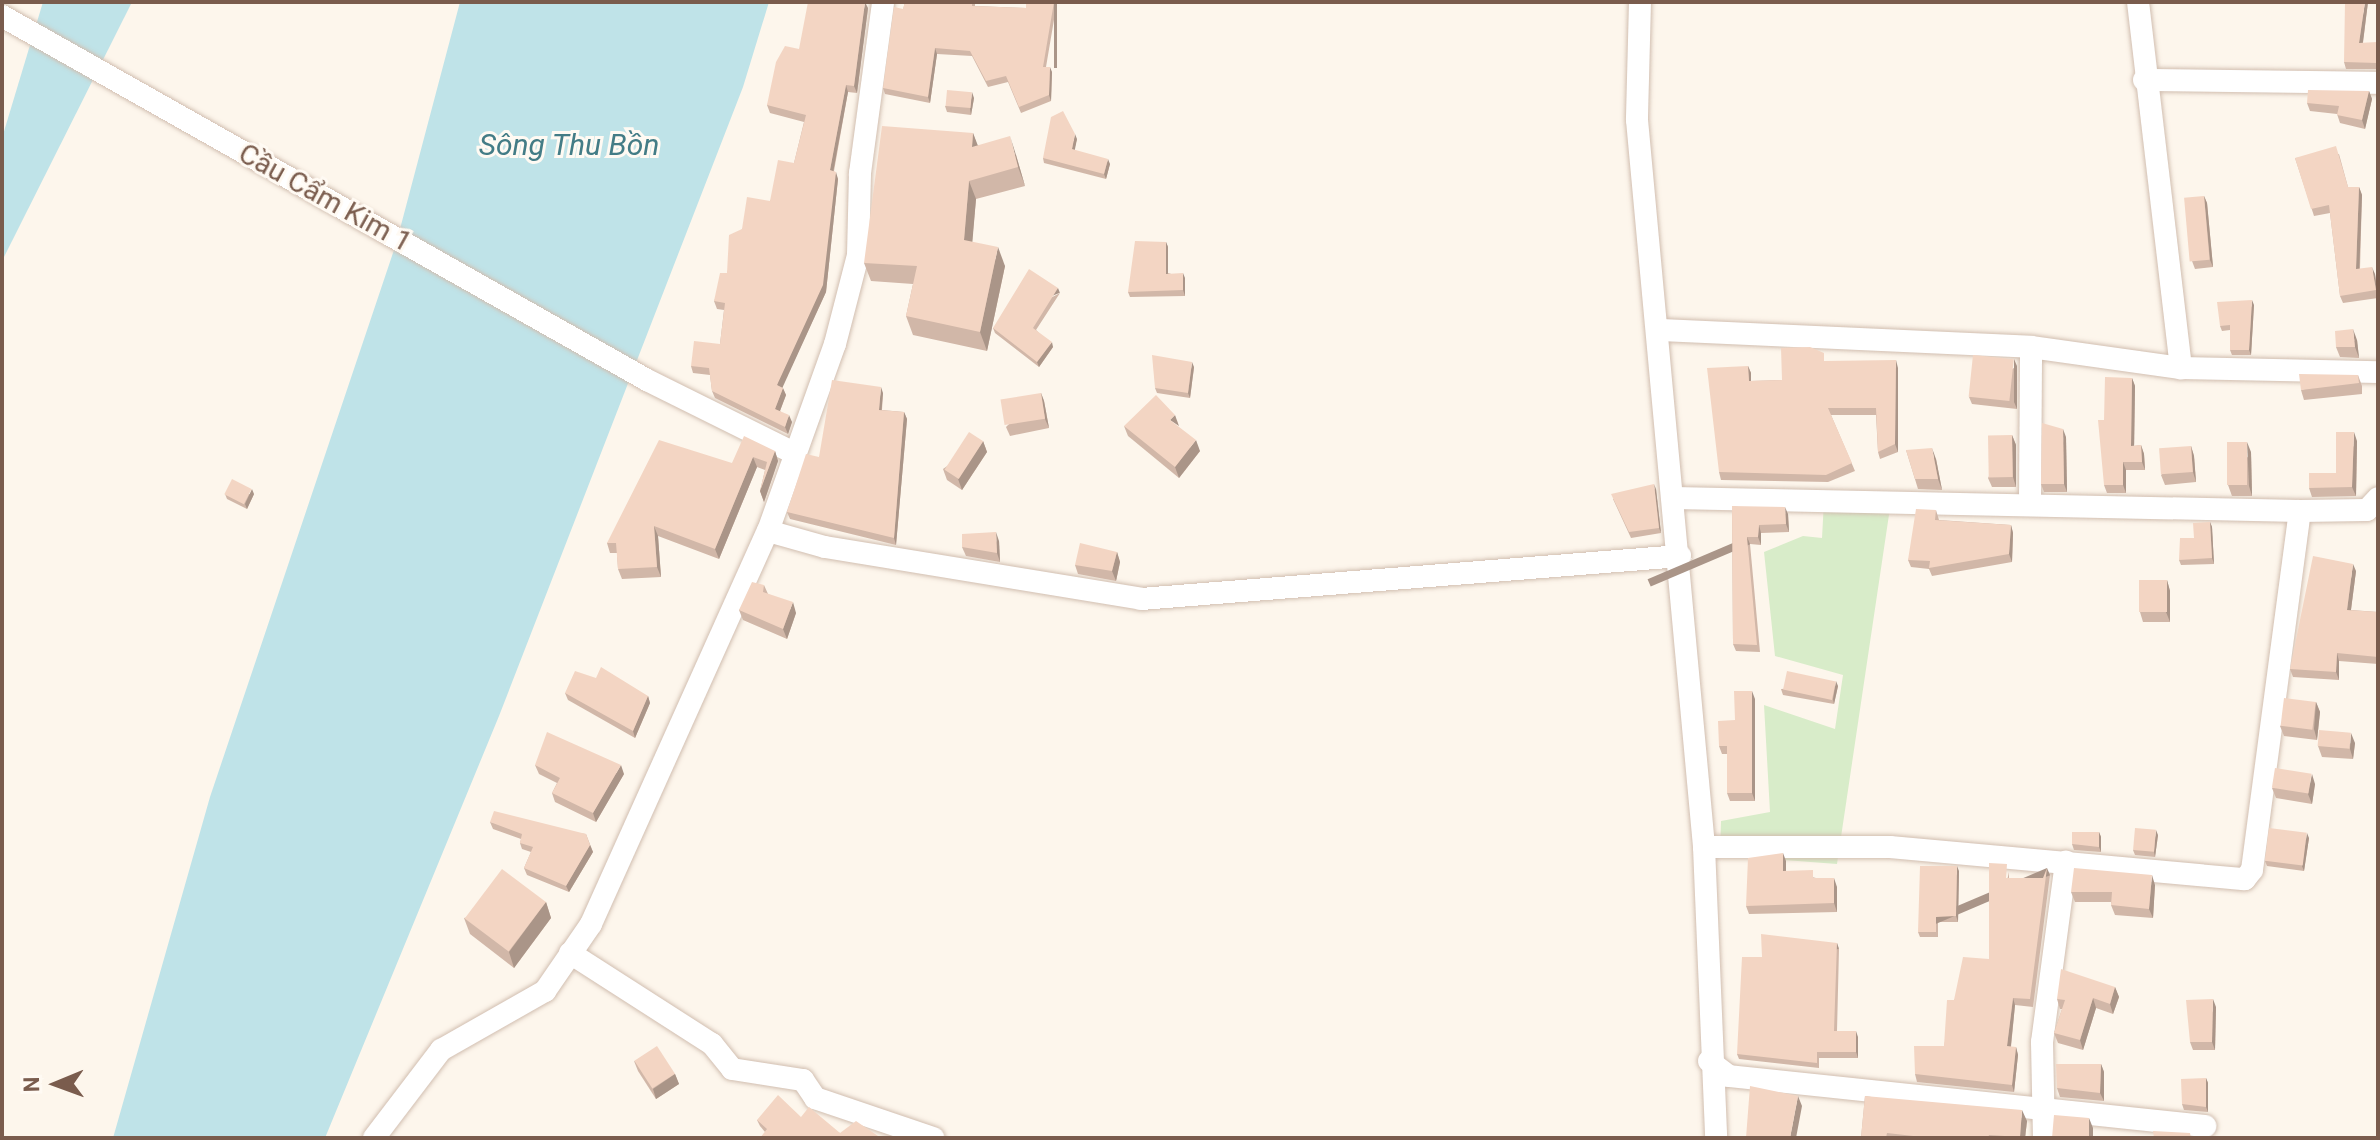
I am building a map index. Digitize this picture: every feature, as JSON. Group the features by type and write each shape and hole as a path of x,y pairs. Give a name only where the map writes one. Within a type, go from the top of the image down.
{"street":[{"path":"374,1138 441,1050 545,991 591,924 768,531 835,344 858,255 860,173 883,2"},
{"path":"1640,2 1637,120 1661,330 1704,847 1709,1061 1716,1138"},
{"path":"2138,2 2144,80 2181,368"},
{"name":"Cầu Cẩm Kim 1","path":"2,16 647,380 794,453"},
{"path":"2144,80 2378,83"},
{"path":"1661,330 2031,347 2181,368 2378,372"},
{"path":"2030,503 2031,347"},
{"path":"1674,498 2300,511 2367,510 2378,498"},
{"path":"1704,847 1890,847 2066,862 2231,881 2251,874 2300,511"},
{"path":"768,531 825,547 1141,599 1680,556"},
{"path":"2044,1138 2042,1042 2066,862"},
{"path":"570,953 712,1044 732,1069 803,1080 815,1098 933,1138"},
{"path":"1709,1061 1729,1076 2205,1126"}],"green space":[{"path":"1824,501 1890,508 1837,864 1720,855 1721,821 1770,812 1764,705 1835,729 1843,675 1775,656 1764,552 1803,536 1822,538"}],"water":[{"path":"43,2 132,2 2,261 2,138"},
{"name":"Sông Thu Bồn","path":"460,2 769,2 743,87 499,716 325,1138 113,1138 210,797 396,244"}],"building":[{"path":"808,2 865,2 854,86 846,85 830,170 836,172 823,285 777,385 783,388 775,409 789,415 785,427 712,391 709,368 691,366 694,341 720,344 725,303 714,301 720,273 727,273 729,235 742,229 747,197 770,201 778,160 794,163 806,115 767,105 776,62 785,46 799,49"},
{"path":"905,2 972,2 972,6 1026,8 1026,2 1054,2 1043,67 1050,67 1049,95 1019,107 1006,76 986,81 970,51 935,48 928,97 883,88 894,7 903,9"},
{"path":"2345,2 2365,2 2359,43 2377,42 2377,63 2344,62"},
{"path":"947,90 972,92 971,108 946,106"},
{"path":"2308,90 2369,91 2362,120 2337,115 2339,106 2307,103"},
{"path":"1063,111 1075,134 1072,149 1108,159 1104,174 1043,158 1051,117"},
{"path":"882,126 973,133 972,147 1010,136 1018,167 969,181 964,240 998,247 980,332 906,316 917,266 864,263"},
{"path":"2336,146 2348,187 2359,187 2356,269 2372,267 2376,290 2340,296 2329,205 2311,209 2295,158"},
{"path":"2204,196 2210,260 2190,261 2184,198"},
{"path":"1135,241 1166,242 1166,274 1183,273 1183,290 1128,292"},
{"path":"1029,269 1058,288 1033,328 1052,342 1037,362 993,328"},
{"path":"2252,300 2249,350 2230,350 2230,325 2220,326 2217,302"},
{"path":"2353,329 2355,347 2336,347 2335,331"},
{"path":"1810,347 1824,353 1824,361 1896,360 1895,444 1878,452 1876,408 1828,408 1852,463 1826,475 1719,472 1707,368 1748,366 1749,381 1782,380 1781,348"},
{"path":"1152,355 1192,362 1188,393 1155,388"},
{"path":"1973,355 2014,359 2009,401 1969,397"},
{"path":"2299,374 2358,375 2359,383 2301,390"},
{"path":"2105,377 2132,378 2131,446 2141,445 2142,462 2123,462 2123,485 2104,485 2098,420 2104,420"},
{"path":"832,380 881,387 879,410 904,412 894,538 787,512 806,454 819,457"},
{"path":"1041,393 1045,419 1005,425 1001,399"},
{"path":"1156,395 1175,415 1170,420 1196,440 1175,467 1124,426"},
{"path":"2042,423 2063,429 2064,484 2041,484"},
{"path":"969,432 983,441 959,479 944,470"},
{"path":"2336,432 2354,432 2352,487 2309,488 2309,473 2336,473"},
{"path":"1988,435 2012,435 2013,477 1989,477"},
{"path":"744,436 775,451 760,491 767,462 753,457 715,549 654,526 657,567 618,569 616,543 607,543 659,440 732,463"},
{"path":"2227,442 2247,442 2247,485 2227,485"},
{"path":"2191,446 2193,472 2161,474 2159,448"},
{"path":"1932,448 1938,479 1915,479 1906,450"},
{"path":"232,479 252,489 244,504 224,494"},
{"path":"1654,484 1659,528 1629,532 1611,494"},
{"path":"1732,506 1785,507 1786,524 1759,525 1758,537 1747,537 1757,645 1733,644"},
{"path":"1916,509 1936,510 1935,520 2011,525 2009,554 1929,568 1930,561 1908,560"},
{"path":"2210,522 2212,558 2179,560 2180,538 2194,538 2193,523"},
{"path":"996,532 997,553 962,547 962,534"},
{"path":"1080,543 1117,552 1112,571 1075,565"},
{"path":"2313,556 2353,564 2347,610 2378,612 2378,657 2337,653 2336,672 2290,669"},
{"path":"2139,580 2167,580 2167,612 2139,612"},
{"path":"752,582 764,585 763,592 793,602 783,629 739,610"},
{"path":"601,667 648,696 633,731 565,693 575,671 596,678"},
{"path":"1787,671 1836,681 1832,700 1783,690"},
{"path":"1734,691 1752,691 1752,793 1727,793 1727,746 1719,746 1718,721 1735,720"},
{"path":"2284,698 2316,702 2312,730 2281,726"},
{"path":"2319,730 2351,733 2349,749 2318,746"},
{"path":"547,732 621,765 593,813 552,793 560,778 535,765"},
{"path":"2275,768 2312,774 2308,794 2272,788"},
{"path":"494,811 586,834 590,845 566,886 524,868 533,847 520,843 522,834 490,822"},
{"path":"2135,828 2156,830 2154,852 2133,850"},
{"path":"2269,828 2307,833 2303,865 2265,861"},
{"path":"2072,832 2099,832 2099,847 2072,844"},
{"path":"1783,853 1783,871 1813,870 1813,878 1834,878 1834,903 1746,906 1748,858"},
{"path":"1989,863 2007,864 2006,878 2043,878 2047,868 2030,999 2013,998 2007,1046 2016,1047 2012,1085 1915,1074 1914,1046 1944,1046 1947,1000 1954,1000 1963,957 1989,959"},
{"path":"1920,866 1957,866 1956,916 1936,917 1936,932 1918,932"},
{"path":"2074,868 2152,875 2149,909 2111,905 2112,892 2071,892"},
{"path":"502,869 546,902 509,952 465,919"},
{"path":"1761,934 1837,943 1834,1031 1856,1031 1856,1052 1817,1052 1817,1063 1737,1054 1742,957 1762,957"},
{"path":"2061,969 2115,987 2110,1004 2093,998 2080,1040 2054,1033 2065,1000 2057,999"},
{"path":"2213,999 2212,1042 2190,1042 2186,1000"},
{"path":"657,1046 675,1074 652,1088 634,1061"},
{"path":"2056,1064 2101,1064 2100,1093 2057,1088"},
{"path":"2206,1078 2206,1107 2182,1104 2181,1079"},
{"path":"1750,1086 1798,1096 1790,1138 1746,1138"},
{"path":"778,1095 801,1117 809,1107 840,1133 856,1121 881,1138 760,1138 767,1129 757,1120"},
{"path":"1865,1096 2022,1110 2020,1137 1922,1138 1887,1133 1886,1138 1861,1138"},
{"path":"2054,1115 2089,1118 2089,1138 2052,1138"},
{"path":"2153,1131 2190,1133 2191,1138 2154,1138"}]}
